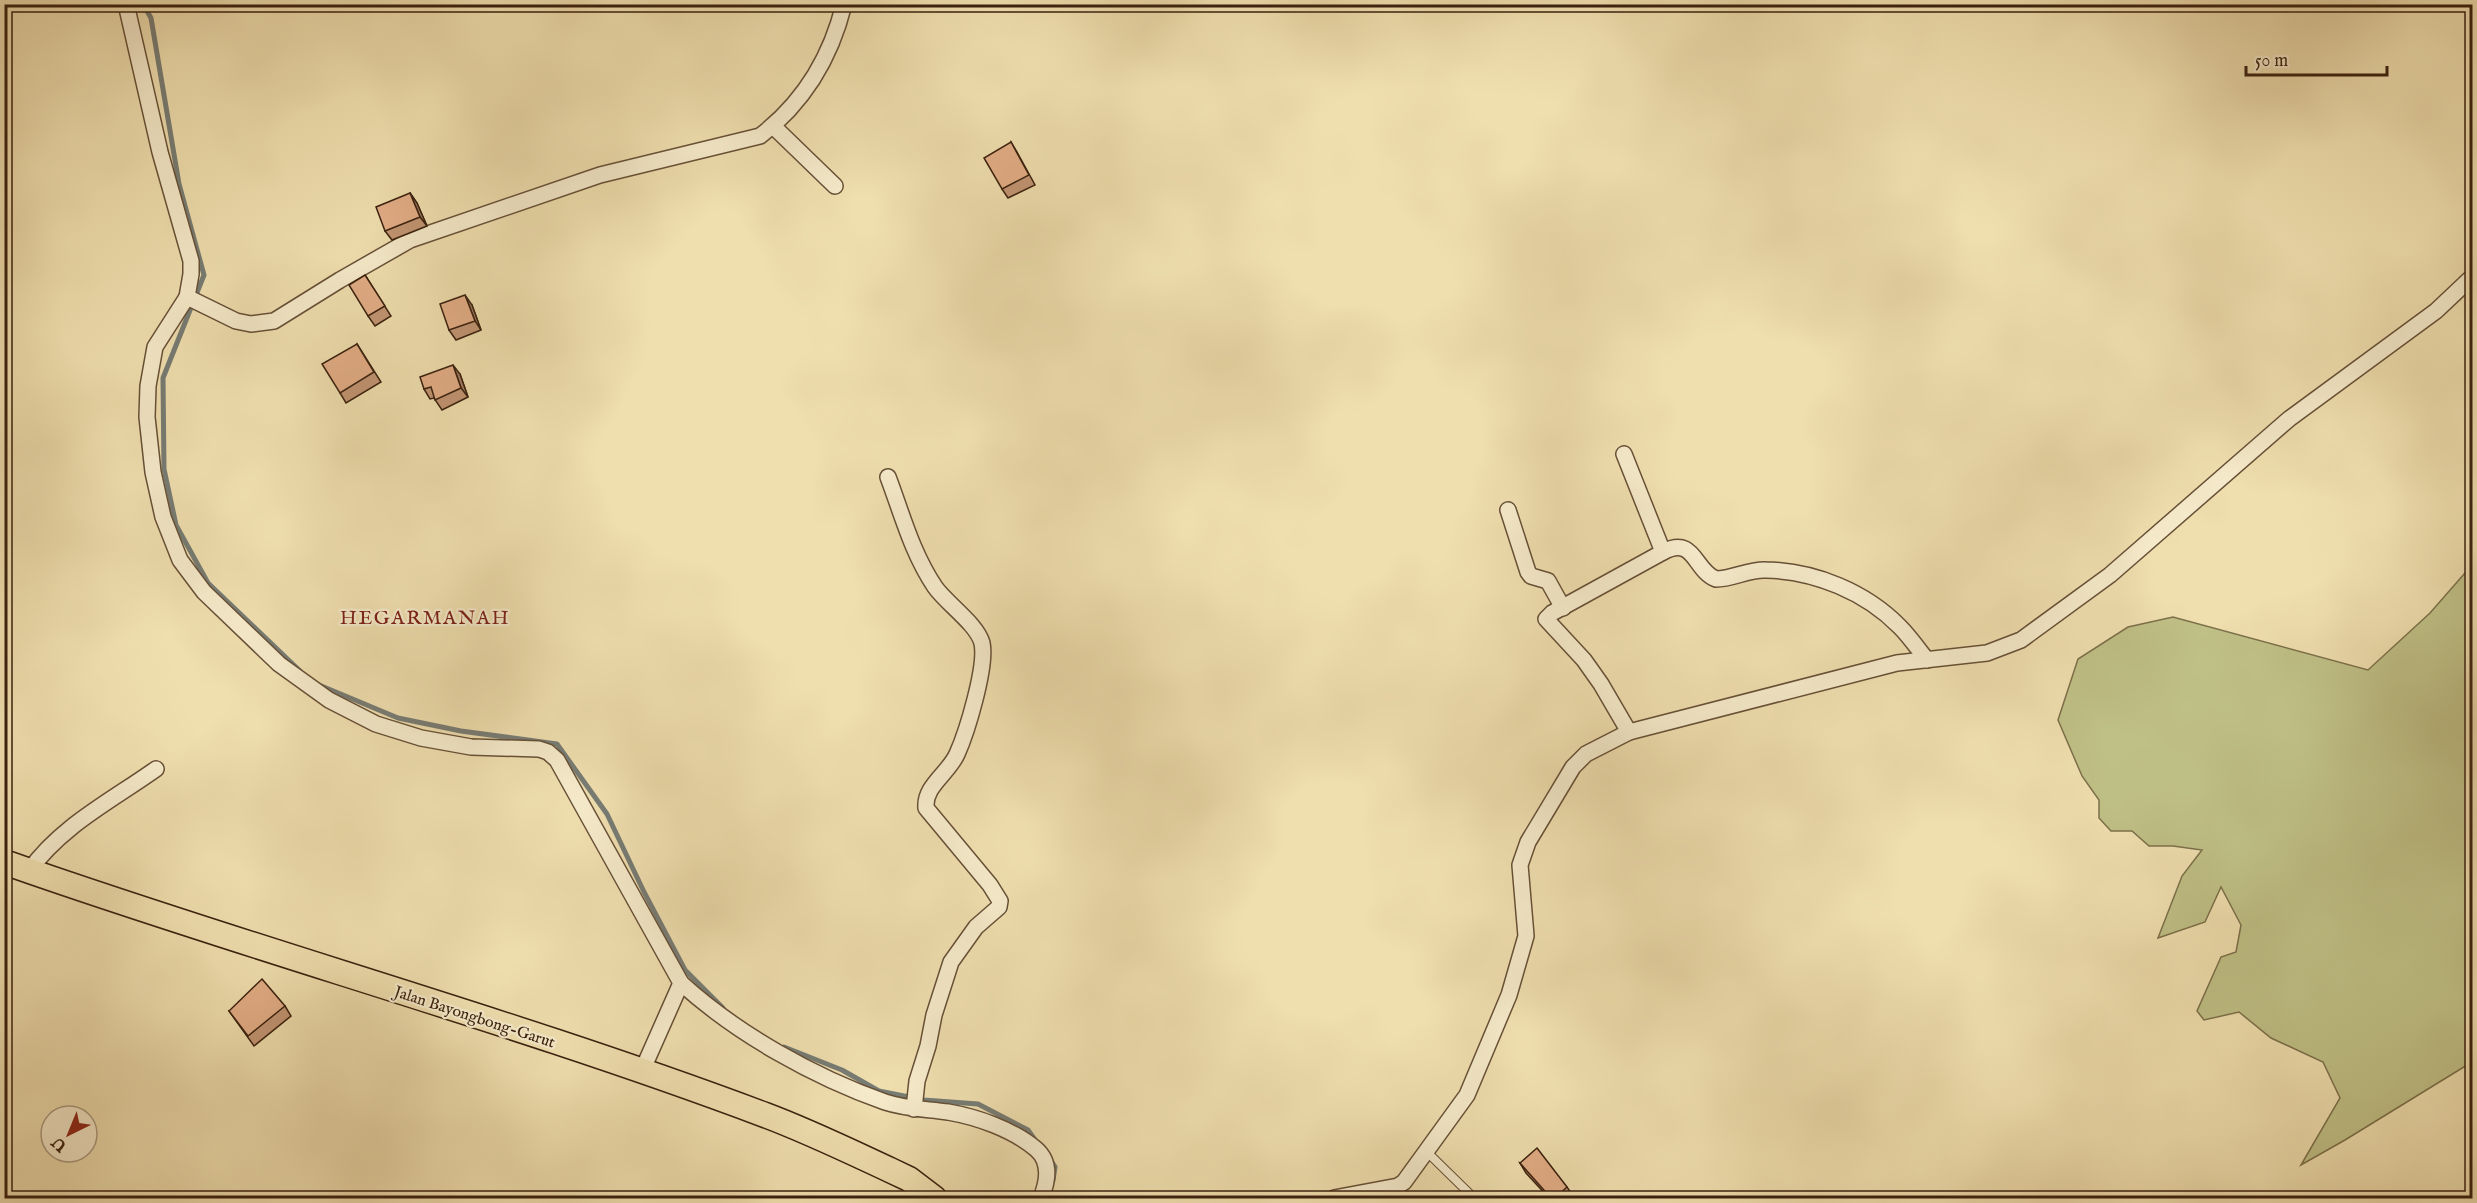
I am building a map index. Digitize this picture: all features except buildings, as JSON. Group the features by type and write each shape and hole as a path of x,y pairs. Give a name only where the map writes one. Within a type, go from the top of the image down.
{"main road":[{"name":"Jalan Bayongbong-Garut","path":"4,862 90,893 307,960 642,1071 768,1116 891,1170 909,1179 934,1198"}],"street":[{"path":"126,4 160,152 191,261 189,297 155,347 148,386 147,417 153,472 171,542 180,560 204,592 279,664 329,700 376,724 421,738 471,747 539,749 548,752 557,760 681,983 722,1017 815,1072 886,1102 948,1112 978,1120 1011,1133 1032,1146 1046,1160 1047,1173 1041,1198"},
{"path":"189,297 236,321 251,324 274,321 410,240 600,175 760,136 805,93 823,61 844,4"},
{"path":"773,126 835,186"},
{"path":"1334,1198 1398,1186 1404,1182 1467,1095 1509,995 1526,936 1520,865 1528,842 1573,767 1586,754 1629,732 1897,663 1987,653 2021,640 2110,575 2289,419 2436,311 2472,277"},
{"path":"1624,454 1663,552"},
{"path":"888,477 911,544 924,569 935,587 978,633 982,644 975,694 956,755 941,778 929,790 926,808 1000,900 999,907 976,927 951,963 934,1015 917,1081 914,1107"},
{"path":"1508,510 1528,572 1531,576 1548,581 1563,608"},
{"path":"1629,732 1601,684 1584,660 1546,622 1547,616 1677,546 1691,552 1710,576 1716,579 1743,572 1765,570 1801,573 1839,585 1870,602 1899,626 1927,660"},
{"path":"29,871 42,853 71,826 156,769"},
{"path":"642,1071 681,983"}],"lane":[{"path":"1427,1152 1474,1198"}],"green space":[{"path":"2472,565 2472,1062 2301,1165 2340,1098 2323,1062 2271,1038 2239,1012 2204,1020 2197,1011 2221,957 2236,952 2241,925 2221,887 2205,922 2158,938 2182,876 2202,850 2173,846 2149,846 2132,831 2111,831 2099,818 2099,800 2082,776 2058,720 2078,659 2128,627 2173,617 2368,670 2430,613"}],"waterway":[{"path":"143,4 151,18 179,184 204,275 163,378 164,469 176,525 208,583 300,671"},
{"path":"319,685 398,718 461,731 557,744 607,814 685,970 723,1008"},
{"path":"784,1047 842,1070 879,1091 924,1100 978,1104 1028,1130 1038,1144"},
{"path":"1051,1161 1055,1167 1053,1180"}],"district":[{"name":"HEGARMANAH","path":"425,617"}]}
